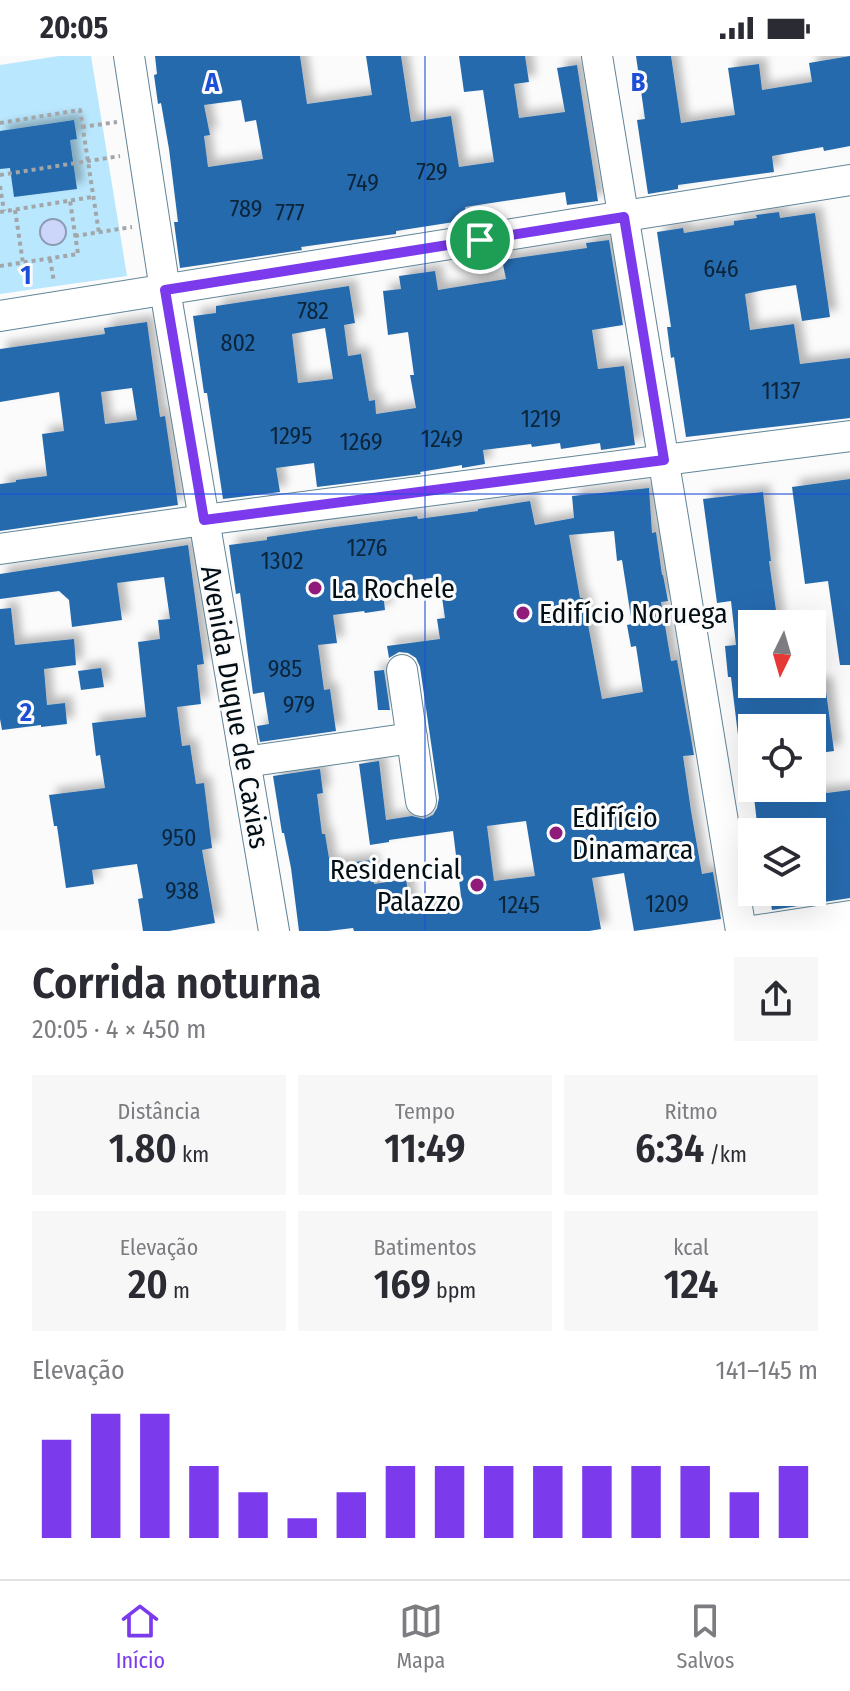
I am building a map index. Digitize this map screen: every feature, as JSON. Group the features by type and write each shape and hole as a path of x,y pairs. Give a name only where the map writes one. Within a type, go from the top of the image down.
{"street":[{"name":"Avenida Duque de Caxias","path":"129,56 165,290 274,931"},
{"path":"597,56 741,931"},
{"path":"0,316 850,180"},
{"path":"0,549 850,436"},
{"path":"402,670 421,801"},
{"path":"245,762 412,738"},
{"path":"753,931 850,916"}],"path":[{"path":"0,123 80,110 99,233"},
{"path":"82,127 123,121"},
{"path":"0,175 118,156"},
{"path":"0,186 2,211 93,197"},
{"path":"0,266 78,254 70,201"},
{"path":"15,209 23,263"},
{"path":"75,236 140,226"},
{"path":"50,259 54,284"}],"shaded area":[{"path":"59,56 91,56 127,276 0,294 0,65"},
{"path":"53,219 62,223 66,232 62,241 53,245 44,241 40,232 44,223"}],"building":[{"path":"155,56 300,56 307,104 372,95 366,56 401,56 411,122 451,116 459,167 494,162 483,90 464,92 459,56 525,56 529,82 514,84 519,118 565,112 557,68 577,65 598,201 567,205 565,192 465,207 467,220 180,268 174,222 178,222 169,149 161,103 158,104 154,75 157,74","holes":["241,100 245,122 256,120 263,159 208,167 204,136 210,135 204,105"]},
{"path":"636,56 671,56 681,123 735,115 728,68 759,64 762,90 812,82 809,63 850,56 850,146 824,151 823,147 772,156 774,172 678,185 678,189 648,194 637,120 645,119"},
{"path":"74,120 77,139 70,140 77,189 14,197 10,168 0,169 0,131"},
{"path":"779,212 780,218 815,213 830,317 802,321 796,285 764,290 745,294 750,330 794,324 800,364 850,358 850,418 686,437 674,357 671,358 667,327 671,327 657,232 683,228 684,233 734,225 734,221"},
{"path":"609,240 623,325 592,330 598,369 624,366 635,445 601,450 600,443 561,449 560,443 483,450 485,464 317,487 314,463 276,468 280,492 223,499 193,316 216,313 216,306 349,286 355,323 344,325 348,356 361,354 369,401 375,400 376,414 416,408 410,375 414,375 408,332 388,335 383,291 401,289 399,276 435,271 438,290 506,279 502,260 587,248 586,243","holes":["325,328 333,379 298,383 292,334"]},
{"path":"147,322 160,417 165,416 178,505 0,531 0,484 47,476 42,434 64,431 59,392 0,402 0,349 105,334 104,328","holes":["132,388 137,420 105,424 101,392"]},
{"path":"850,479 850,665 840,665 828,581 805,584 792,487"},
{"path":"649,488 652,533 656,532 668,601 661,602 671,661 677,660 694,755 683,756 691,811 702,874 713,872 721,919 634,931 624,873 592,878 601,929 354,931 353,928 299,931 291,868 273,776 320,769 323,793 317,794 330,864 371,860 374,884 406,879 411,910 462,904 453,831 370,845 359,764 379,761 386,820 412,816 424,819 433,815 439,798 420,667 416,658 408,653 399,652 389,658 387,646 440,639 437,619 445,618 439,577 382,584 385,610 333,615 337,643 318,645 324,690 330,689 336,731 260,742 257,726 269,724 264,692 253,694 240,593 236,594 229,545 327,528 417,516 418,519 530,501 535,525 574,518 572,496","holes":["614,531 617,561 622,560 632,624 627,625 631,647 636,646 643,692 602,699 569,535","526,821 535,876 494,881 487,826"]},
{"path":"763,492 776,610 738,610 738,698 826,698 826,691 834,751 826,752 826,714 738,714 738,735 725,646 736,645 731,601 717,603 703,499"},
{"path":"188,545 204,664 197,665 201,704 177,707 182,746 190,745 196,784 204,783 212,848 202,850 215,923 169,931 143,931 138,899 143,898 137,864 92,870 94,884 66,888 49,795 105,788 100,755 96,756 92,723 146,717 138,642 160,639 158,620 170,619 164,577 117,583 122,620 72,627 69,600 59,591 0,599 0,574"},
{"path":"11,608 15,645 74,639 76,665 44,669 47,705 65,703 67,724 2,730 0,609"},
{"path":"101,668 104,687 81,690 78,671"},
{"path":"384,670 390,710 378,710 374,671"},
{"path":"850,790 850,898 826,902 826,818 756,818 755,802 826,802 826,793"},
{"path":"771,906 798,906 772,910"}],"place":[{"name":"La Rochele","path":"315,588"},
{"name":"Edifício Noruega","path":"523,613"},
{"name":"Edifício Dinamarca","path":"556,833"},
{"name":"Residencial Palazzo","path":"477,885"}],"route":[{"path":"624,217 664,460 204,520 165,290 480,240 624,217"}]}
